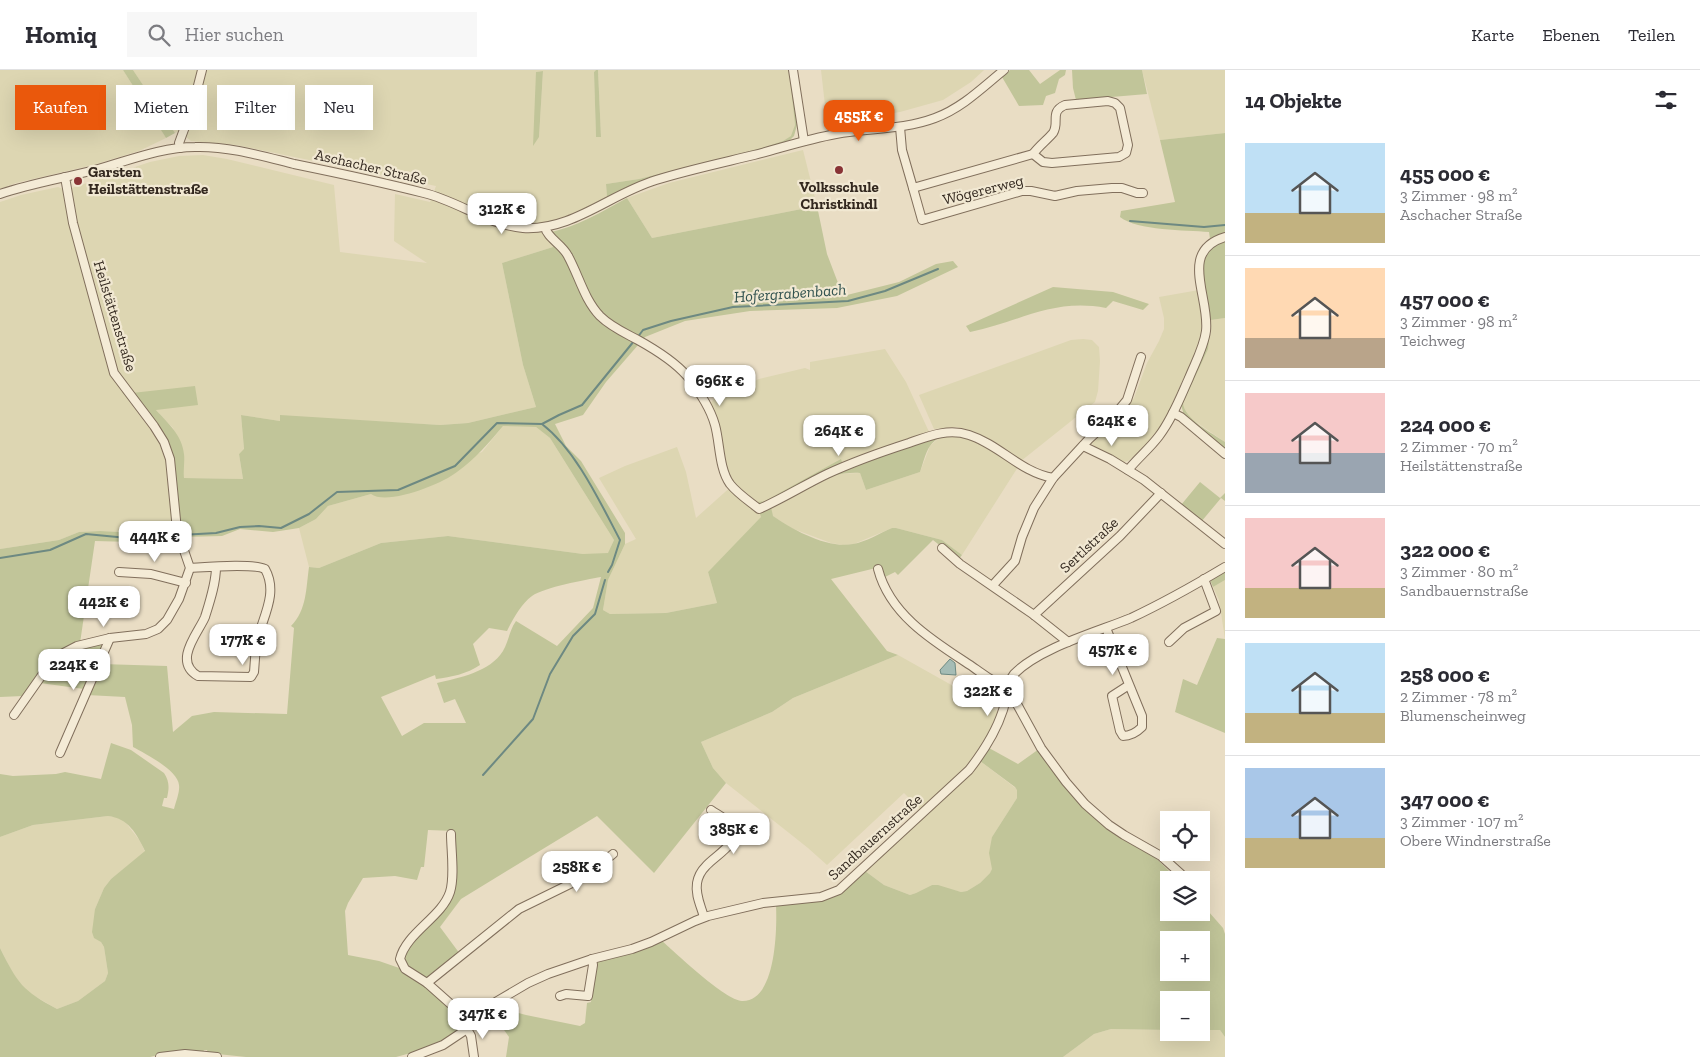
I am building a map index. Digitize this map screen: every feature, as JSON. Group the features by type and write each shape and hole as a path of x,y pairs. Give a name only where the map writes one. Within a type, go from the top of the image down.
{"street":[{"path":"180,148 179,143 193,105 202,70"},
{"path":"793,70 804,141"},
{"name":"Aschacher Straße","path":"0,194 151,153 180,148 219,148 431,195 505,225 544,228 573,219 609,199 647,182 804,141 848,132 913,125 948,113 967,101 1004,70"},
{"name":"Wögererweg","path":"913,188 1033,154 1053,132 1056,113 1059,108 1065,105 1108,101 1115,103 1120,108 1128,145 1126,153 1119,157 1052,163 1044,162 1033,154"},
{"name":"Wögererweg","path":"900,127 902,150 922,220 1022,191 1031,190 1055,196 1078,191 1112,188 1143,193"},
{"name":"Heilstättenstraße","path":"65,177 73,223 114,373 154,426 164,442 170,459 177,530 190,568"},
{"path":"544,228 548,235 564,248 585,294 596,311 607,323 640,341 670,361 685,374 698,390 708,407 715,426 720,456 729,483 742,497 759,509 827,474 856,462 943,433 960,433 980,439 994,446 1035,474 1053,478"},
{"path":"1128,470 1160,436 1204,343 1206,331 1205,307 1199,276 1200,259 1205,248 1212,242 1225,237"},
{"path":"992,585 1015,561 1022,537 1034,508 1053,478 1113,417 1127,400 1142,357"},
{"path":"1173,412 1182,416 1225,454"},
{"path":"1083,446 1104,455 1128,470 1161,493 1225,544"},
{"name":"Sertlstraße","path":"1034,615 1120,536 1161,493"},
{"path":"942,548 960,564 1034,615 1068,642"},
{"path":"14,715 54,658 77,646 110,638 146,634 158,629 170,615 186,583 190,568 216,567 258,567 265,569 267,572 271,587 271,598 258,640 254,672 251,677 198,676 189,666 189,645 204,618 216,577 216,567"},
{"name":"Sandbauernstraße","path":"412,1057 443,1045 469,1026 494,1003 528,983 548,974 592,959 632,949 704,917 764,902 821,897 839,890 969,770 979,758 1003,710 1006,691 1014,675 1027,664 1068,642 1133,616 1225,567"},
{"path":"878,570 881,582 890,597 914,626 1006,691 1018,706 1041,748 1085,804 1109,825 1162,856 1178,871"},
{"path":"119,572 150,574 186,583"},
{"path":"1169,642 1184,628 1216,611 1204,579"},
{"path":"1106,628 1129,685 1143,722 1142,727 1136,732 1123,736 1120,731 1112,696 1129,685"},
{"path":"60,753 110,638"},
{"path":"704,917 697,894 699,878 706,866 731,842 734,835 733,828 728,822 711,810"},
{"path":"451,834 452,877 450,892 439,909 404,949 400,959 405,969 427,984 469,1026 474,1057"},
{"path":"427,984 519,910 572,883 596,868 613,854"},
{"path":"560,996 566,994 588,996 593,965 592,959"},
{"path":"160,1057 184,1054 217,1057"}],"shaded area":[{"path":"0,70 123,70 132,85 116,85 116,130 161,130 166,138 139,151 93,165 16,183 0,189"},
{"path":"133,70 596,70 594,72 596,137 601,137 598,70 789,70 795,125 792,136 765,147 639,179 606,184 607,197 586,209 560,220 543,223 553,247 502,263 523,365 536,407 468,423 440,425 280,416 280,421 241,415 244,450 239,454 243,479 183,478 184,454 173,428 156,410 132,393 122,392 154,434 166,457 173,533 79,532 59,540 0,549 0,202 21,195 58,187 63,189 65,204 72,200 72,188 150,162 179,156 203,155 334,185 340,252 427,263 394,241 395,194 430,202 436,186 236,145 191,141 179,131 175,133 173,130 207,130 207,85 143,85","holes":["543,71 539,137 536,72"]},
{"path":"821,70 984,70 971,82 943,100 900,112 827,123"},
{"path":"1142,70 1225,70 1225,133 1160,140"},
{"path":"803,150 817,206 652,238 627,198 669,183"},
{"path":"1199,290 1203,329 1200,343 1163,423 1149,443 1128,461 1123,462 1094,446 1091,443 1096,436 1134,398 1147,363 1159,341 1164,329 1164,318 1159,297"},
{"path":"1225,318 1225,442 1189,417 1183,409 1183,403 1211,333 1211,320"},
{"path":"1071,340 1092,340 1099,347 1098,391 1095,402 1021,461 983,436 957,427 934,429 919,395"},
{"path":"885,349 906,382 930,434 813,476 761,502 759,504 759,511 762,517 708,572 717,603 666,613 610,614 603,610 608,580 625,544 636,539 599,478 625,466 677,447 686,472 696,518 734,484 727,469 717,421 710,404 714,399 759,379 805,368 810,370 810,362"},
{"path":"503,426 536,427 550,438 614,540 608,554 583,554 448,536 381,543 319,568 309,567 299,528 316,519 328,506 371,494 482,452"},
{"path":"947,436 958,436 974,440 1003,456 1018,467 962,555 942,540 896,528 854,544 831,543 791,528 771,513 771,507 791,495 836,474 860,473 866,490 920,472 930,446 938,439"},
{"path":"1225,580 1225,639 1219,600 1213,587"},
{"path":"898,655 996,710 998,714 984,744 967,767 923,809 920,809 904,793 827,865 726,783 713,768 701,742 772,712 793,698"},
{"path":"980,761 1018,790 1017,798 992,837 992,870 980,883 967,891 961,892 932,885 910,895 884,885 865,871 945,797"},
{"path":"108,816 118,817 126,823 140,841 145,852 111,879 104,888 95,909 108,973 105,981 78,1001 57,1009 26,991 12,972 0,948 0,837 33,825"},
{"path":"1111,1029 1160,1030 1160,1041 1210,1041 1210,1030 1220,1030 1225,1037 1225,1057 1063,1057 1094,1034"}],"green space":[{"path":"123,70 133,70 143,85 132,85"},
{"path":"598,70 601,137 596,137 594,72"},
{"path":"789,70 797,125 794,136 790,140 767,148 651,178 607,197 606,184 639,179 765,147 791,136 795,125"},
{"path":"1010,70 1029,70 1040,84 1060,70 1066,70 1065,75 1059,79 1055,93 1046,96 1043,105 1019,106 1002,77"},
{"path":"1072,70 1142,70 1147,94 1076,100"},
{"path":"543,71 539,137 533,146 536,72"},
{"path":"161,130 173,130 175,133 166,138"},
{"path":"1225,133 1225,234 1210,239 1209,232 1138,225 1120,217 1121,211 1175,202 1160,140"},
{"path":"627,198 652,238 817,206 827,254 843,296 899,282 936,264 953,261 958,267 897,296 837,308 750,311 685,321 645,337 606,382 583,415 555,424 566,446 581,461 625,533 625,544 608,580 603,610 610,614 666,613 717,603 708,572 761,517 759,511 797,491 771,507 773,516 811,537 833,544 853,544 896,528 942,540 962,555 958,560 933,540 898,575 895,572 883,578 879,568 876,568 831,579 887,651 898,655 793,698 772,712 701,742 713,768 726,783 654,873 597,816 461,899 440,927 460,954 427,979 422,978 407,968 402,961 402,957 407,948 445,904 453,890 455,831 428,830 424,867 421,867 417,880 395,876 363,878 345,911 348,955 379,961 402,969 464,1017 465,1024 454,1035 433,1047 396,1057 246,1057 208,1053 207,1050 204,1050 203,1052 170,1052 150,1057 0,1057 0,948 22,985 36,997 57,1009 78,1001 105,981 108,973 104,947 101,942 94,938 92,932 95,909 104,888 111,879 145,851 135,833 126,823 115,817 108,816 33,825 0,837 0,774 13,776 65,772 101,779 111,743 131,750 164,773 169,789 167,798 164,798 162,806 174,809 178,797 179,785 173,774 160,763 133,747 132,725 125,697 87,695 101,664 167,666 173,732 192,716 214,712 287,714 294,628 291,626 303,606 309,567 319,568 381,543 448,536 583,554 608,553 614,540 550,438 536,427 503,426 470,462 450,477 414,492 389,497 379,497 371,494 328,506 316,519 299,528 273,532 240,529 222,536 183,537 169,543 95,541 80,643 65,649 52,658 23,696 0,697 0,549 59,540 79,532 173,533 170,483 165,456 151,430 122,392 132,393 195,386 198,405 156,410 174,430 183,447 184,478 243,479 239,454 244,449 241,415 280,421 280,415 440,425 468,423 536,407 523,365 502,263 553,247 547,233 579,223","holes":["601,577 593,608 557,646 516,621 503,651 490,664 473,673 437,683 444,703 455,699 466,723 424,723 402,736 381,697 435,675 436,679 453,676 470,671 480,665 473,644 489,628 507,631 524,603 538,593 565,584"]},
{"path":"1225,240 1225,318 1211,320 1208,349 1183,403 1188,415 1193,420 1225,442 1225,451 1184,415 1181,405 1209,313 1202,261 1208,249"},
{"path":"1053,287 1113,292 1149,304 1143,310 1113,301 1106,308 1069,306 1036,312 970,332 966,326"},
{"path":"946,434 956,434 976,439 1003,454 1019,466 975,440 950,435 939,438 930,446 920,472 866,490 860,473 836,475 819,481 850,466 897,448"},
{"path":"841,459 843,465 761,504 757,502 765,501"},
{"path":"1200,482 1220,498 1225,493 1225,501 1221,498 1201,522 1181,505"},
{"path":"1225,570 1225,580 1213,587 1210,580"},
{"path":"1217,638 1225,639 1225,733 1175,712 1183,679 1197,685"},
{"path":"104,644 84,689 40,683 51,664 69,652"},
{"path":"989,748 1018,764 1039,749 1084,808 1119,836 1151,853 1169,871 1160,871 1160,921 1210,921 1210,913 1223,928 1225,934 1225,1037 1220,1030 1210,1030 1210,991 1160,991 1160,1030 1111,1029 1094,1034 1063,1057 506,1057 509,1037 490,1010 502,1001 511,1011 580,1026 585,1023 587,1003 591,1002 595,963 597,961 662,941 713,985 734,999 742,1001 754,998 762,989 768,977 775,945 776,904 830,898 846,889 865,871 884,885 910,895 932,885 961,892 967,891 980,883 992,869 989,853 992,837 1017,798 1015,787 980,761"}],"water":[{"path":"950,659 955,663 956,675 941,674 940,670"}],"waterway":[{"name":"Hofergrabenbach","path":"1130,221 1204,227 1225,225"},
{"name":"Hofergrabenbach","path":"637,338 643,330 671,321 733,307 848,301 885,291 938,269"},
{"name":"Hofergrabenbach","path":"180,535 216,533 240,527 281,528 309,514 337,492 398,490 455,466 497,423 542,424 582,405 634,341"},
{"path":"542,424 566,448 576,462 620,540 608,572"},
{"name":"Hofergrabenbach","path":"0,558 50,550 86,534 138,539 176,536"},
{"path":"483,775 533,719 550,674 573,636 595,614 605,580"}],"place":[{"name":"Volksschule Christkindl","path":"839,170"},
{"name":"Garsten Heilstättenstraße","path":"78,181"}]}
